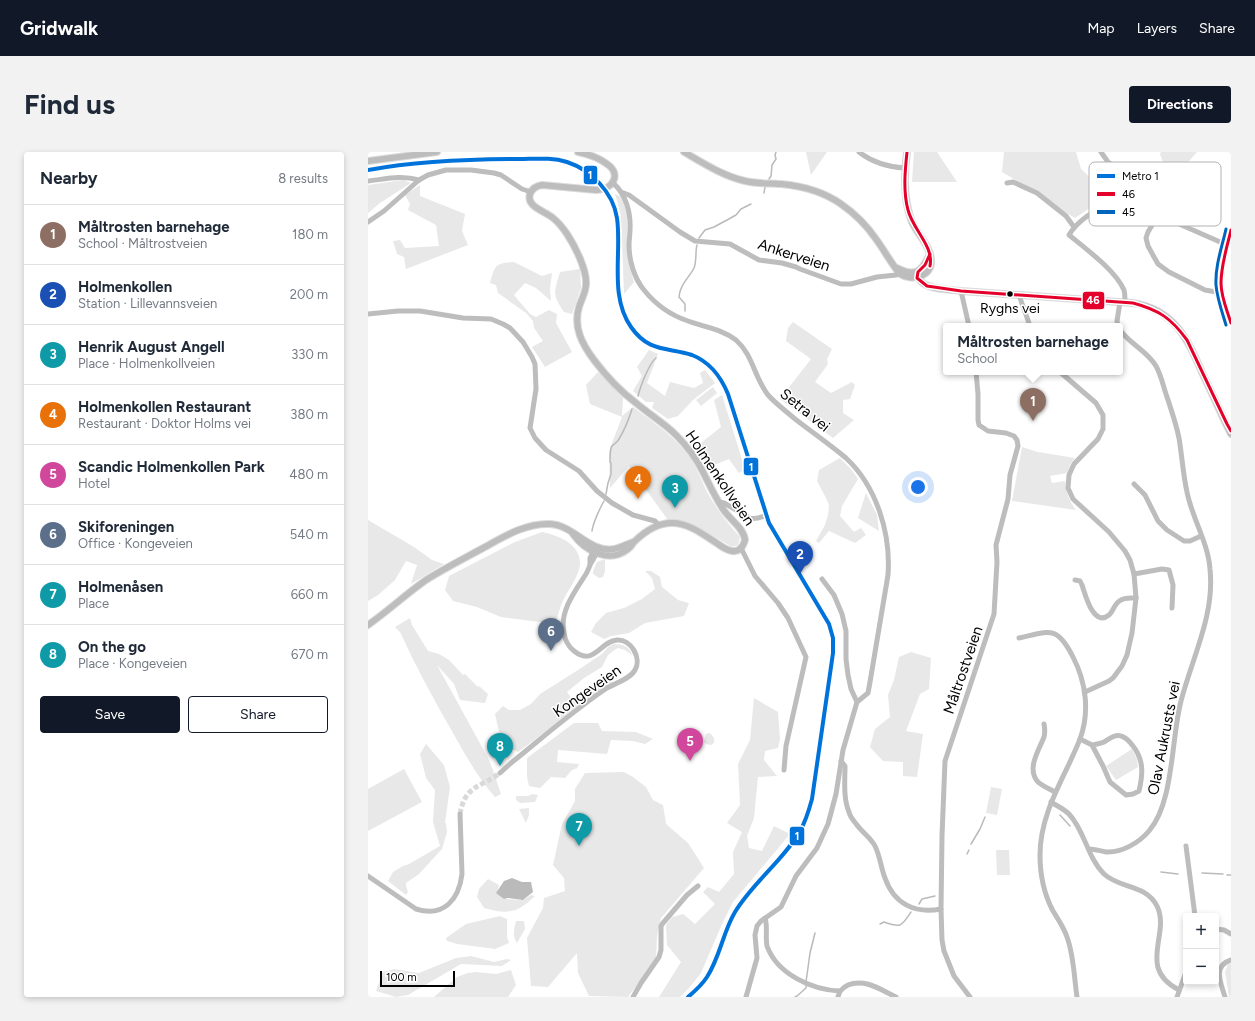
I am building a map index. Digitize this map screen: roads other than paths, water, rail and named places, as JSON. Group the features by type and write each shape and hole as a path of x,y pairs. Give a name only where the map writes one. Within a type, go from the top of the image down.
{"main road":[{"path":"368,161 437,152"},
{"path":"531,192 536,187 542,185 599,190 606,188 613,183 614,173 608,164 578,152"},
{"path":"684,152 739,179 804,188 829,196 846,208 872,233 895,268 901,273 919,275 932,286 960,291 1122,302 1138,304 1153,309 1170,319 1179,328 1192,351 1231,432"},
{"path":"907,152 905,192 909,212 915,227 930,254 919,275"},
{"name":"Holmenkollveien","path":"531,192 530,200 533,205 555,219 567,233 585,273 586,288 576,320 582,341 592,358 620,389 668,428 685,444 699,464 727,515 744,535 745,540 741,548 736,551 728,550 698,531 681,524 670,523 651,529 630,547 618,553 607,555 595,551"},
{"path":"368,624 430,578 514,532 530,526 550,524 562,526 573,534 579,542 595,551"}],"street":[{"path":"860,152 878,164 889,167 905,168"},
{"path":"1101,152 1108,162"},
{"path":"368,222 384,211 419,180 428,175 446,170 482,171 501,175 522,189 531,192"},
{"path":"368,181 402,176 419,180"},
{"path":"1007,183 1014,182 1037,193 1066,216 1074,227"},
{"name":"Setra vei","path":"613,183 621,192 629,212 631,228 629,244 634,272 654,302 673,316 724,332 740,344 747,352 760,382 769,396 781,408 853,464 867,483 874,497 881,516 889,559 868,693 857,702"},
{"name":"Ankerveien","path":"621,192 629,195 695,241 730,244 759,260 782,263 796,267 841,284 851,284 877,277 896,276 901,273"},
{"path":"1089,217 1074,227 1068,235 1088,251 1116,279 1124,290 1117,323"},
{"path":"1151,226 1146,238 1148,246 1154,258 1168,272 1205,290 1222,293"},
{"path":"1185,226 1229,243"},
{"path":"1231,230 1222,268 1221,284 1222,293 1231,323"},
{"path":"960,291 968,323"},
{"path":"1019,295 1029,323"},
{"path":"368,314 398,311 420,311 463,318 491,319 510,328 523,342 532,357 534,364 536,389 530,428 535,438 546,450 579,471 597,491 606,498 633,515 655,521 660,525"},
{"name":"Olav Aukrusts vei","path":"1088,849 1114,851 1125,848 1146,834 1159,815 1164,802 1179,709 1206,617 1210,598 1210,563 1187,492 1176,425 1159,374 1150,357 1123,334"},
{"name":"Måltrostveien","path":"970,997 954,976 944,951 942,940 942,836 945,761 994,614 997,562 996,546 1008,499 1010,475 1018,446 1017,440 1014,436 1006,432 988,431 980,425 978,420 976,375"},
{"path":"1063,375 1096,403 1103,415 1103,429 1098,439 1074,464 1069,475 1068,488 1073,499 1121,545 1130,560 1134,574 1136,598 1132,633 1127,655 1122,666 1109,681 1085,692"},
{"path":"1134,484 1145,495 1158,521 1173,534 1181,540 1187,542 1201,536"},
{"path":"719,502 724,503 750,518 754,519 767,515"},
{"path":"741,548 755,576 788,618 806,658 786,746 784,770"},
{"name":"Kongeveien","path":"500,773 601,693 632,675 637,667 638,660 635,652 628,644 621,640 609,642 596,653 587,656 575,652 566,640 563,628 565,615 572,597 587,572 590,564 590,558 595,551"},
{"path":"1134,574 1162,569 1170,570 1173,584 1172,608"},
{"path":"746,997 757,958 755,935 756,928 765,918 781,907 796,876 817,848 828,824 833,807 841,761 857,702 851,688 848,675 846,659 846,631 842,614 834,595 822,580"},
{"path":"1075,580 1080,581 1090,609 1099,617 1106,617 1116,603 1121,600 1136,598"},
{"path":"1019,638 1045,632 1050,632 1059,636 1066,643 1074,660 1085,692 1084,722 1080,739 1051,802 1040,845 1040,867 1045,892 1050,905 1068,938 1077,997"},
{"path":"1044,724 1045,734 1034,760 1034,769 1039,783 1055,792"},
{"path":"1080,739 1092,745 1110,782 1126,795 1139,791 1142,780 1141,760 1139,753 1130,742 1122,736 1116,736 1103,743 1092,745"},
{"path":"841,761 845,766 845,789 848,812 876,848 884,877 894,897 904,904 918,910 930,911 941,909"},
{"path":"1051,802 1065,810 1071,817 1095,863 1107,877 1121,884 1142,890 1151,897 1156,904 1160,917 1156,956 1159,969 1166,981 1179,990"},
{"path":"368,876 416,909 430,911 446,907 454,900 461,882 462,868 460,814"},
{"path":"1186,846 1195,913"},
{"path":"633,997 659,958 661,950 661,926 663,922 687,895 698,886"},
{"path":"765,918 766,942 778,965 792,976 806,983 827,990 840,991"},
{"path":"1219,929 1224,930 1231,934"},
{"path":"1225,997 1220,976 1220,969 1222,964 1231,960"},
{"path":"1176,997 1183,980"},
{"path":"838,997 840,991 848,985 863,983 871,985 896,997"}],"waterway":[{"path":"769,179 771,176 772,165 776,159 776,152"},
{"path":"764,193 765,187"},
{"path":"699,238 705,230 714,227 736,215 741,209 751,204"},
{"path":"685,311 685,304 679,297 683,285 694,268 697,245"},
{"path":"638,396 648,370 656,358"},
{"path":"606,494 611,474 611,447 618,441 627,424 632,409"},
{"path":"592,531 595,520 604,501"},
{"path":"1060,815 1070,826"},
{"path":"971,844 985,817"},
{"path":"967,854 969,850"},
{"path":"1161,872 1178,874"},
{"path":"1202,873 1223,874"},
{"path":"919,904 922,899 935,896"},
{"path":"880,924 884,922 900,925 905,921 911,912"},
{"path":"806,982 810,953 815,933"},
{"path":"795,997 806,988 806,986"}],"tunnel":[{"path":"460,814 462,805 470,792 474,788 500,773"}],"metro line":[{"name":"1","path":"368,170 406,164 443,161 481,159 549,159 561,160 576,166 584,170 600,183 611,199 617,218 618,288 624,315 631,327 645,341 659,348 692,355 698,358 709,366 722,382 728,394 769,523 829,624 833,638 833,653 812,799 806,819 793,842 742,901 727,928 707,977 703,983 688,997"}],"place":[{"name":"Ryghs vei","path":"1010,294"},
{"name":"Måltrosten barnehage","path":"1033,421"},
{"name":"Holmenkollen Restaurant","path":"638,499"},
{"name":"Henrik August Angell","path":"675,508"},
{"name":"Holmenkollen","path":"800,574"},
{"name":"Skiforeningen","path":"551,651"},
{"name":"Scandic Holmenkollen Park","path":"690,761"},
{"name":"On the go","path":"500,766"},
{"name":"Holmenåsen","path":"579,846"}]}
